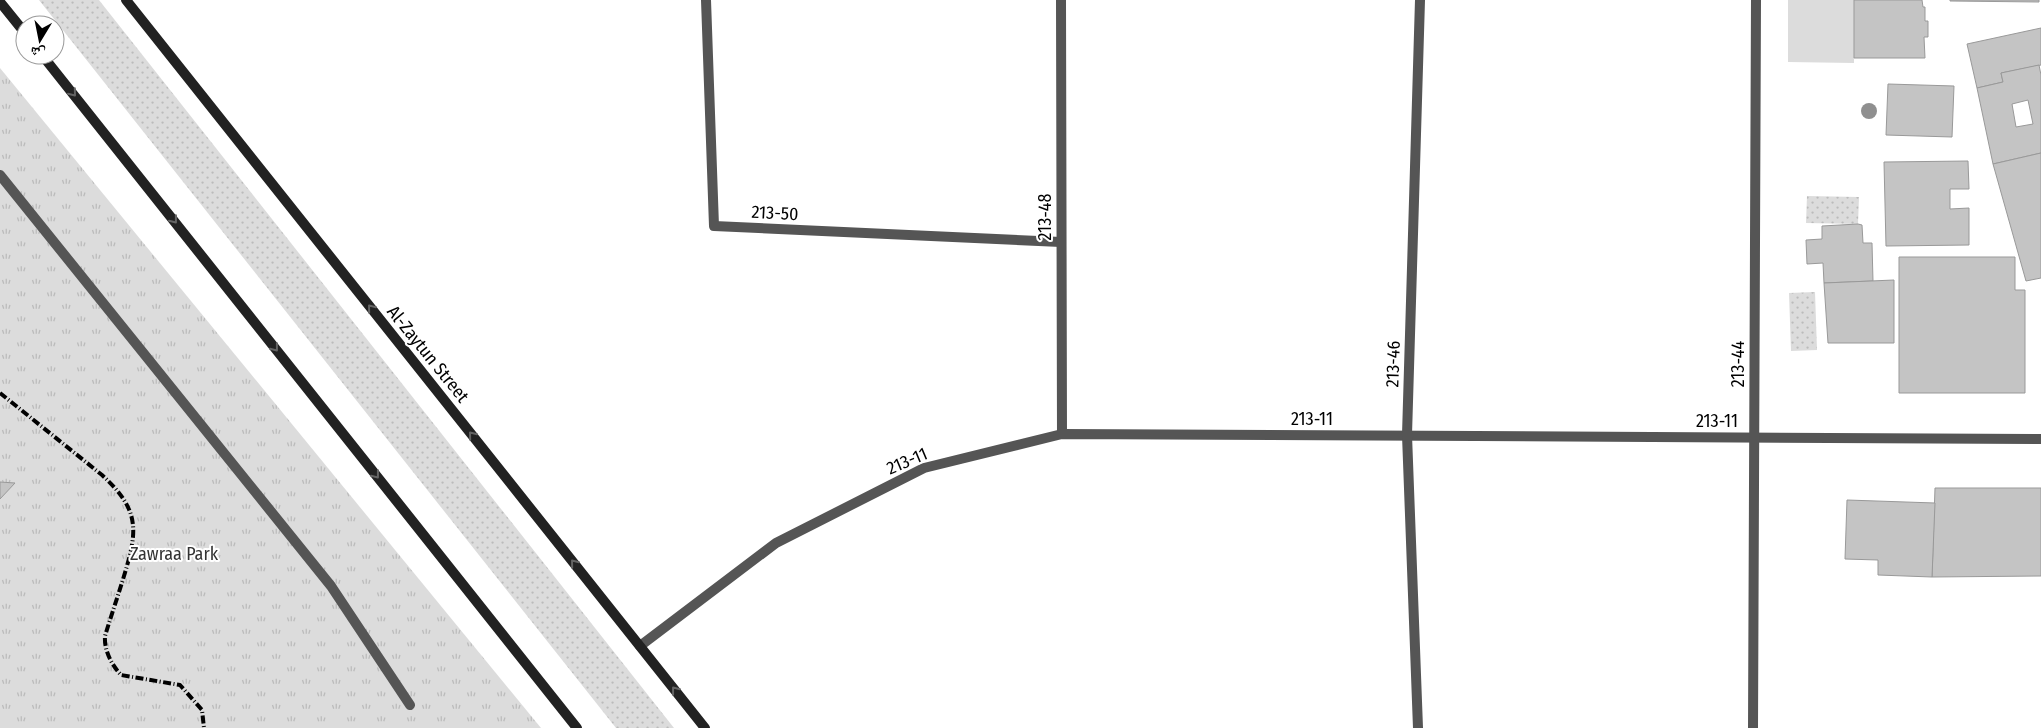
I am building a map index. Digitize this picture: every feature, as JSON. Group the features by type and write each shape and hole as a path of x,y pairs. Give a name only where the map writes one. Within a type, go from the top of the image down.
{"main road":[{"name":"Al-Zaytun Street","path":"126,0 705,728"},
{"path":"0,2 15,21"},
{"path":"50,65 576,728"}],"street":[{"name":"213-50","path":"706,0 714,226 1061,242"},
{"name":"213-48","path":"1061,0 1062,434"},
{"name":"213-46","path":"1418,728 1407,435 1420,0"},
{"name":"213-44","path":"1753,728 1756,0"},
{"path":"0,175 331,586 410,706"},
{"name":"213-11","path":"640,646 776,542 924,468 1062,434 2041,439"}],"green space":[{"path":"39,0 99,0 674,728 616,728 65,33 65,15 51,15"},
{"path":"1788,0 1854,0 1854,63 1788,62"},
{"name":"Zawraa Park","path":"0,68 541,728 0,728"},
{"path":"1807,196 1859,197 1858,224 1806,223"},
{"path":"1815,292 1817,350 1791,351 1789,293"}],"building":[{"path":"1854,0 1922,0 1923,7 1925,7 1925,21 1928,21 1928,37 1924,37 1925,58 1854,58"},
{"path":"1950,0 2039,0 2039,2 1950,1"},
{"path":"2041,28 2041,65 2001,73 2003,82 1977,88 1967,44"},
{"path":"2039,65 2041,75 2041,153 1993,164 1977,88 2003,82 2001,73","holes":["2028,100 2033,124 2016,127 2012,104"]},
{"path":"1888,84 1954,86 1952,137 1886,135"},
{"path":"2041,153 2041,278 2026,281 1993,164"},
{"path":"1968,161 1969,189 1950,189 1950,209 1969,208 1969,245 1886,246 1884,162"},
{"path":"1862,225 1863,243 1872,243 1873,281 1824,283 1823,263 1807,264 1806,240 1822,239 1822,226"},
{"path":"1899,257 2015,257 2015,290 2025,290 2025,393 1899,393"},
{"path":"1894,280 1894,343 1828,343 1824,283"},
{"path":"0,482 15,483 0,499"},
{"path":"1935,488 2041,488 2041,576 1932,577"},
{"path":"1847,500 1935,503 1932,577 1878,575 1878,560 1845,559"}],"railway":[{"path":"0,393 102,475 123,499 133,521 132,546 105,636 107,652 111,662 121,675 180,685 202,710 204,728"}]}
